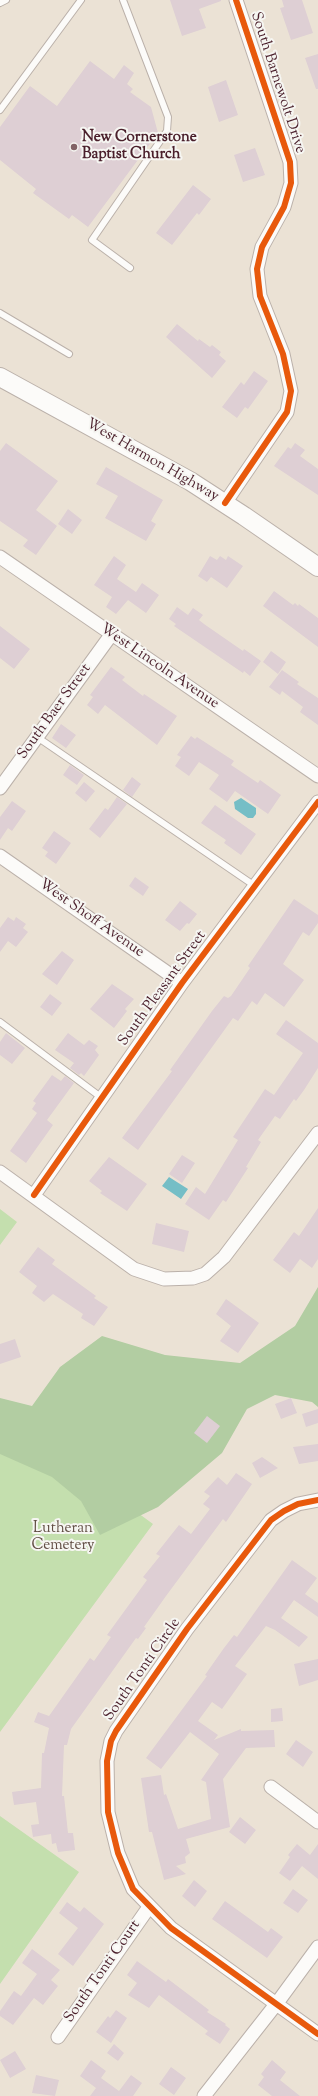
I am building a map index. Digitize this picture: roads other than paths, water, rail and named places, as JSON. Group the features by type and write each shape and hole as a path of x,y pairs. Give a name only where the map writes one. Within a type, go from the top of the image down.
{"main road":[{"name":"West Harmon Highway","path":"0,377 163,465 225,503 318,567"}],"street":[{"name":"South Barnewolt Drive","path":"225,503 287,412 291,391 283,354 260,296 257,270 262,247 284,207 291,183 290,162 236,0"},
{"name":"West Lincoln Avenue","path":"0,557 111,635 318,776"},
{"name":"South Baer Street","path":"0,788 111,635"},
{"name":"South Pleasant Street","path":"34,1195 182,983 318,802"},
{"name":"West Shoff Avenue","path":"0,856 182,983"},
{"path":"0,1172 34,1195 134,1269 164,1280 193,1278 205,1274 224,1257 318,1133"},
{"name":"South Tonti Circle","path":"318,1500 298,1504 271,1520 183,1635 116,1730 111,1741 107,1761 108,1812 118,1854 134,1889 149,1907 171,1928 318,2034"},
{"path":"271,1788 318,1822"},
{"name":"South Tonti Court","path":"58,2037 149,1907"},
{"path":"204,2096 277,2003 318,1946"}],"lane":[{"path":"0,3 6,0"},
{"path":"0,110 81,0"},
{"path":"123,0 168,117 167,131 92,240 130,268"},
{"path":"0,313 69,354"},
{"path":"37,737 255,886"},
{"path":"0,1022 102,1098"}],"water":[{"path":"241,798 256,808 256,814 253,818 248,818 235,809 234,802"},
{"path":"169,1177 188,1189 181,1199 162,1186"}],"place":[{"name":"New Cornerstone Baptist Church","path":"74,147"}],"park label":[{"name":"Lutheran Cemetery","path":"63,1538"}]}
